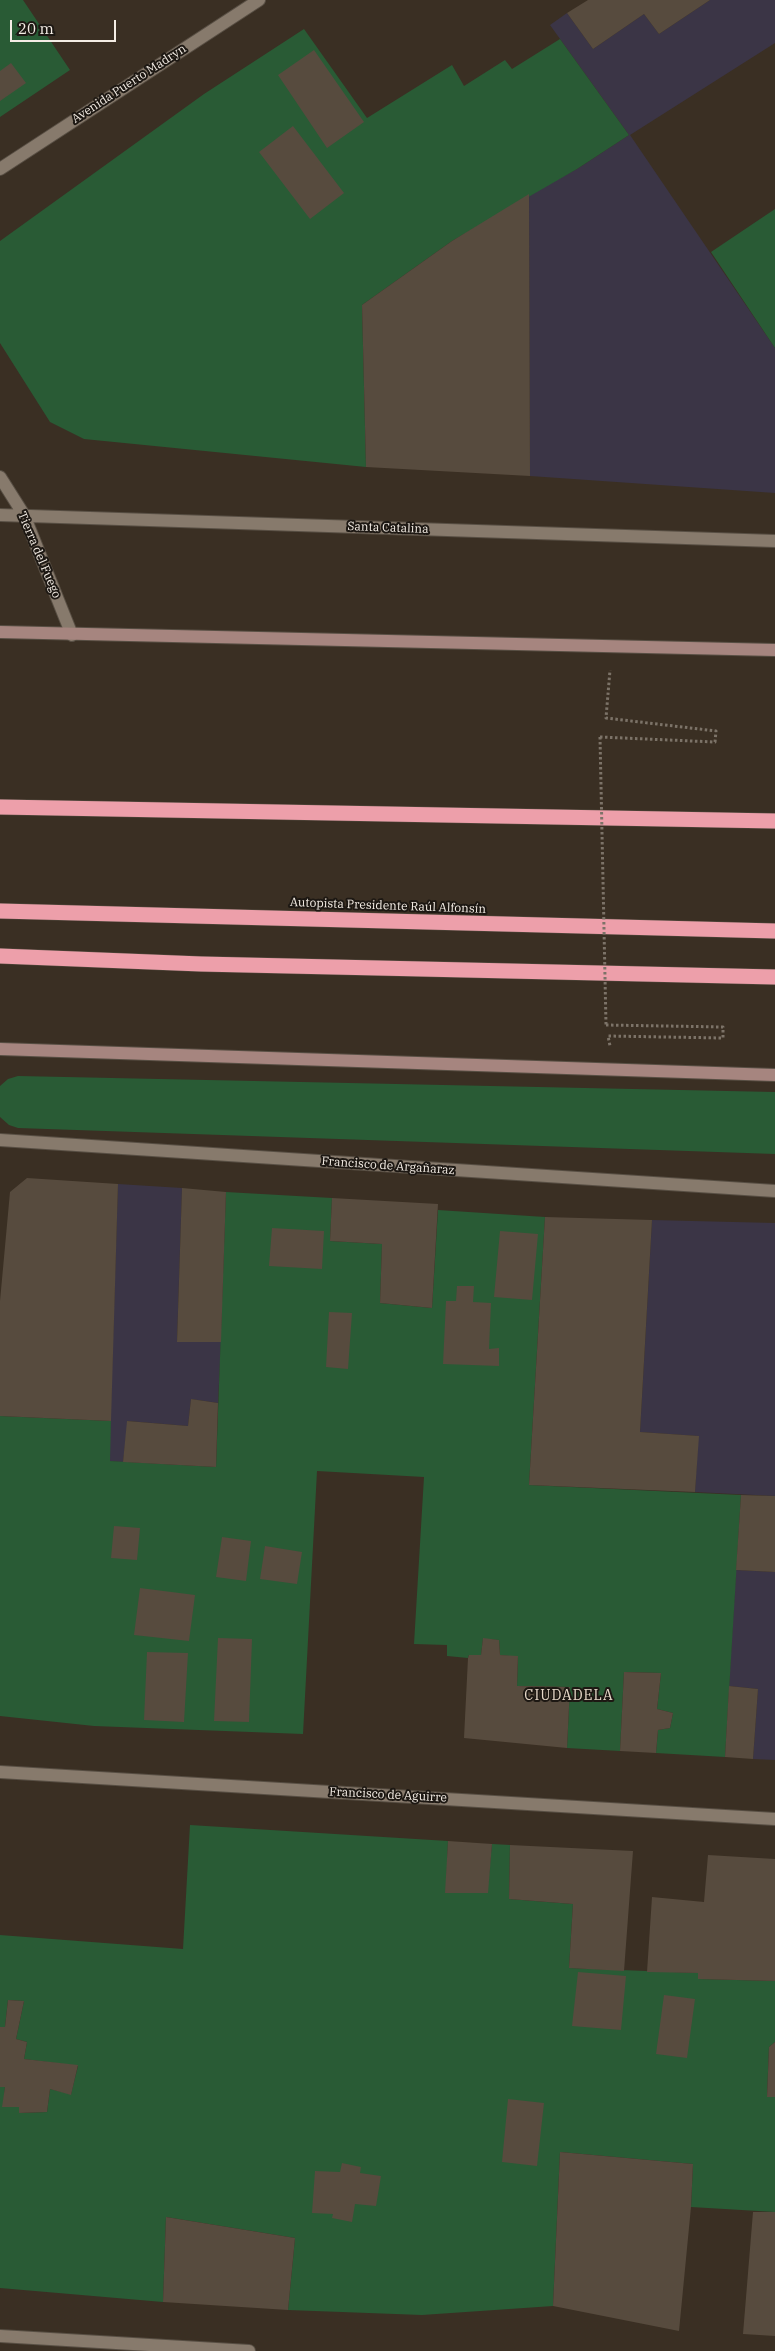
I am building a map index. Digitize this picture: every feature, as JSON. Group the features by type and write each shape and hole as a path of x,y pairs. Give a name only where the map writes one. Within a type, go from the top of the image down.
{"highway":[{"path":"0,807 775,821"},
{"name":"Autopista Presidente Raúl Alfonsín","path":"0,911 775,931"},
{"path":"0,956 201,964 775,977"}],"street":[{"name":"Avenida Puerto Madryn","path":"0,169 259,0"},
{"name":"Tierra del Fuego","path":"0,477 24,515 72,635"},
{"name":"Santa Catalina","path":"0,515 775,541"},
{"path":"0,632 775,650"},
{"path":"0,1049 775,1075"},
{"name":"Francisco de Argañaraz","path":"0,1140 775,1191"},
{"name":"Francisco de Aguirre","path":"0,1772 775,1819"},
{"path":"0,2336 249,2351"}],"path":[{"path":"608,1036 723,1038 723,1027 606,1025 600,737 715,742 716,731 606,718 612,645"}],"shaded area":[{"path":"710,0 775,0 775,43 630,135 775,348 775,493 530,476 529,194 577,169 629,135 550,25 567,13 593,49 644,14 659,34"},
{"path":"118,1184 182,1188 177,1341 221,1342 218,1403 191,1399 188,1426 128,1421 123,1462 109,1461"},
{"path":"652,1220 775,1223 775,1496 695,1492 698,1436 640,1432"},
{"path":"736,1570 775,1572 775,1760 753,1759 758,1689 729,1686"}],"green space":[{"path":"0,0 23,0 70,70 0,117"},
{"path":"304,29 367,118 452,65 464,86 505,60 512,69 560,39 629,135 577,169 452,241 362,305 366,467 84,439 50,422 0,343 0,241 204,94"},
{"path":"775,209 775,348 711,252"},
{"path":"18,1076 775,1092 775,1154 18,1128 9,1125 0,1117 0,1086 8,1079"},
{"path":"226,1192 332,1198 330,1241 382,1244 380,1303 432,1308 438,1210 545,1217 529,1485 741,1495 725,1757 656,1753 658,1730 670,1728 673,1713 657,1709 661,1673 624,1672 620,1751 567,1748 570,1687 517,1686 518,1657 500,1655 499,1640 483,1639 481,1655 469,1655 468,1658 447,1656 447,1645 414,1644 424,1477 317,1471 303,1734 94,1726 0,1716 0,1416 111,1421 110,1461 216,1467"},
{"path":"190,1825 448,1841 446,1893 487,1893 492,1844 510,1845 509,1899 573,1904 569,1968 698,1973 699,1979 775,1981 775,2042 769,2047 767,2096 775,2097 775,2212 691,2207 693,2164 560,2152 553,2306 422,2315 288,2310 295,2238 166,2217 163,2302 0,2288 0,2087 5,2087 3,2107 19,2107 19,2113 47,2112 50,2089 71,2094 78,2066 24,2059 27,2042 16,2039 24,2001 8,2000 5,2027 0,2027 0,1935 183,1949"}],"building":[{"path":"588,0 710,0 659,34 644,14 593,49 567,13"},
{"path":"314,50 364,122 327,148 278,75"},
{"path":"11,63 26,83 0,101 0,71"},
{"path":"293,126 344,193 310,219 259,152"},
{"path":"529,194 530,476 366,467 362,305 452,241"},
{"path":"27,1178 118,1184 111,1421 0,1416 0,1301 10,1192"},
{"path":"182,1188 226,1192 221,1342 177,1342"},
{"path":"332,1198 438,1204 432,1308 380,1303 382,1244 330,1241"},
{"path":"545,1217 652,1220 640,1432 699,1436 695,1492 529,1485"},
{"path":"272,1228 324,1231 322,1269 269,1266"},
{"path":"500,1231 538,1234 532,1300 494,1297"},
{"path":"457,1286 474,1286 473,1302 491,1303 489,1349 499,1348 499,1366 443,1364 446,1301 456,1301"},
{"path":"329,1312 352,1313 348,1369 326,1367"},
{"path":"191,1399 218,1403 216,1467 123,1462 127,1421 188,1426"},
{"path":"741,1495 775,1496 775,1572 736,1570"},
{"path":"114,1526 140,1528 137,1560 111,1558"},
{"path":"222,1537 251,1541 246,1581 216,1577"},
{"path":"265,1546 302,1552 297,1584 260,1579"},
{"path":"140,1588 195,1595 189,1641 134,1635"},
{"path":"218,1638 252,1639 249,1722 214,1721"},
{"path":"483,1638 499,1640 500,1655 518,1656 517,1686 570,1687 567,1748 464,1738 468,1658 469,1655 481,1655"},
{"path":"147,1652 188,1653 184,1722 144,1720"},
{"path":"624,1672 661,1673 657,1709 673,1713 670,1728 658,1730 656,1753 620,1751"},
{"path":"729,1686 758,1689 753,1759 725,1757"},
{"path":"448,1841 492,1844 488,1893 445,1893"},
{"path":"510,1845 633,1851 624,1971 569,1968 573,1904 509,1899"},
{"path":"708,1855 775,1859 775,1981 698,1979 698,1973 647,1972 652,1897 704,1902"},
{"path":"578,1972 626,1976 621,2030 572,2026"},
{"path":"664,1995 695,1999 687,2058 656,2054"},
{"path":"8,2000 24,2001 16,2039 27,2042 24,2059 78,2065 71,2095 50,2089 47,2112 19,2113 19,2107 2,2107 5,2087 0,2087 0,2027 5,2027"},
{"path":"775,2042 775,2097 767,2097 769,2047"},
{"path":"508,2099 544,2103 537,2166 502,2162"},
{"path":"560,2152 693,2164 691,2207 679,2331 553,2306"},
{"path":"342,2163 361,2167 360,2173 381,2176 376,2206 355,2204 352,2222 332,2218 333,2214 312,2213 315,2171 340,2172"},
{"path":"753,2212 775,2212 775,2336 743,2334"},
{"path":"166,2217 295,2238 288,2310 163,2302"}],"district":[{"name":"CIUDADELA","path":"569,1696"}]}
